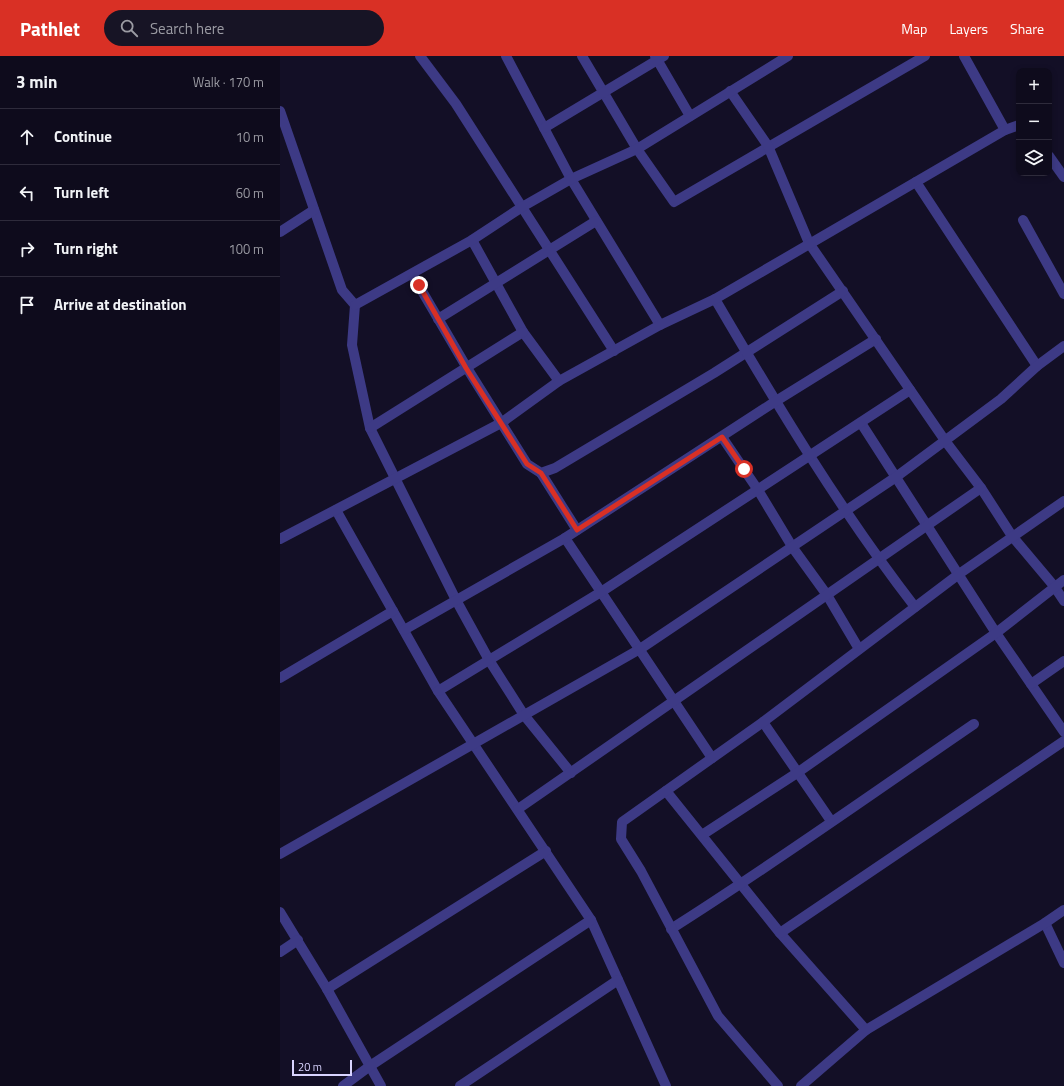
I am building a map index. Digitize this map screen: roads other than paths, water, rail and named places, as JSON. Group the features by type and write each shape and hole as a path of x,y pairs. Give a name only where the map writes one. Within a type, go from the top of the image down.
{"street":[{"path":"420,56 456,104 614,351"},
{"path":"506,56 571,179 660,325"},
{"path":"582,56 637,149 674,202 925,56"},
{"path":"355,305 472,240 522,207 571,179 637,149 788,56"},
{"path":"964,56 1005,130"},
{"path":"544,128 659,57 690,116"},
{"path":"730,91 768,146 809,243 946,442 981,488 1012,536 1054,586 1064,601"},
{"path":"280,111 342,290 355,305 352,345 370,428 456,600 489,660 524,715 571,773"},
{"path":"280,539 501,423 559,382 660,325 715,299 1005,130 1016,126"},
{"path":"1052,160 1064,177"},
{"path":"916,182 1037,366"},
{"path":"280,232 314,210"},
{"path":"1023,220 1064,294"},
{"path":"438,318 596,221"},
{"path":"472,240 523,332 559,382"},
{"path":"412,274 466,368 527,464 541,473 577,530"},
{"path":"541,473 555,468 746,353 842,291"},
{"path":"715,299 808,457 847,511 878,559 915,607"},
{"path":"370,428 523,332"},
{"path":"404,630 565,538 776,401 876,340"},
{"path":"280,854 640,650 793,548 946,442 1001,399 1037,366 1064,346"},
{"path":"438,691 601,592 910,390"},
{"path":"861,422 996,632 1064,732"},
{"path":"722,437 758,490 793,548 827,596 859,649"},
{"path":"518,809 981,488"},
{"path":"778,1086 718,1016 640,871 621,839 622,822 762,722 959,574 1012,536 1064,502"},
{"path":"336,510 438,691 591,920 666,1086"},
{"path":"565,538 712,758"},
{"path":"702,835 797,773 996,632 1054,586 1064,580"},
{"path":"280,678 393,611"},
{"path":"1031,684 1064,661"},
{"path":"762,722 831,821"},
{"path":"670,929 741,885 831,821 974,724"},
{"path":"780,933 1064,741"},
{"path":"666,791 780,933 866,1030"},
{"path":"327,989 546,851"},
{"path":"801,1086 866,1030 1045,923 1064,910"},
{"path":"280,912 327,989 381,1086"},
{"path":"343,1086 370,1066 591,920"},
{"path":"1045,923 1064,963"},
{"path":"280,952 298,940"},
{"path":"460,1086 618,980"}]}
